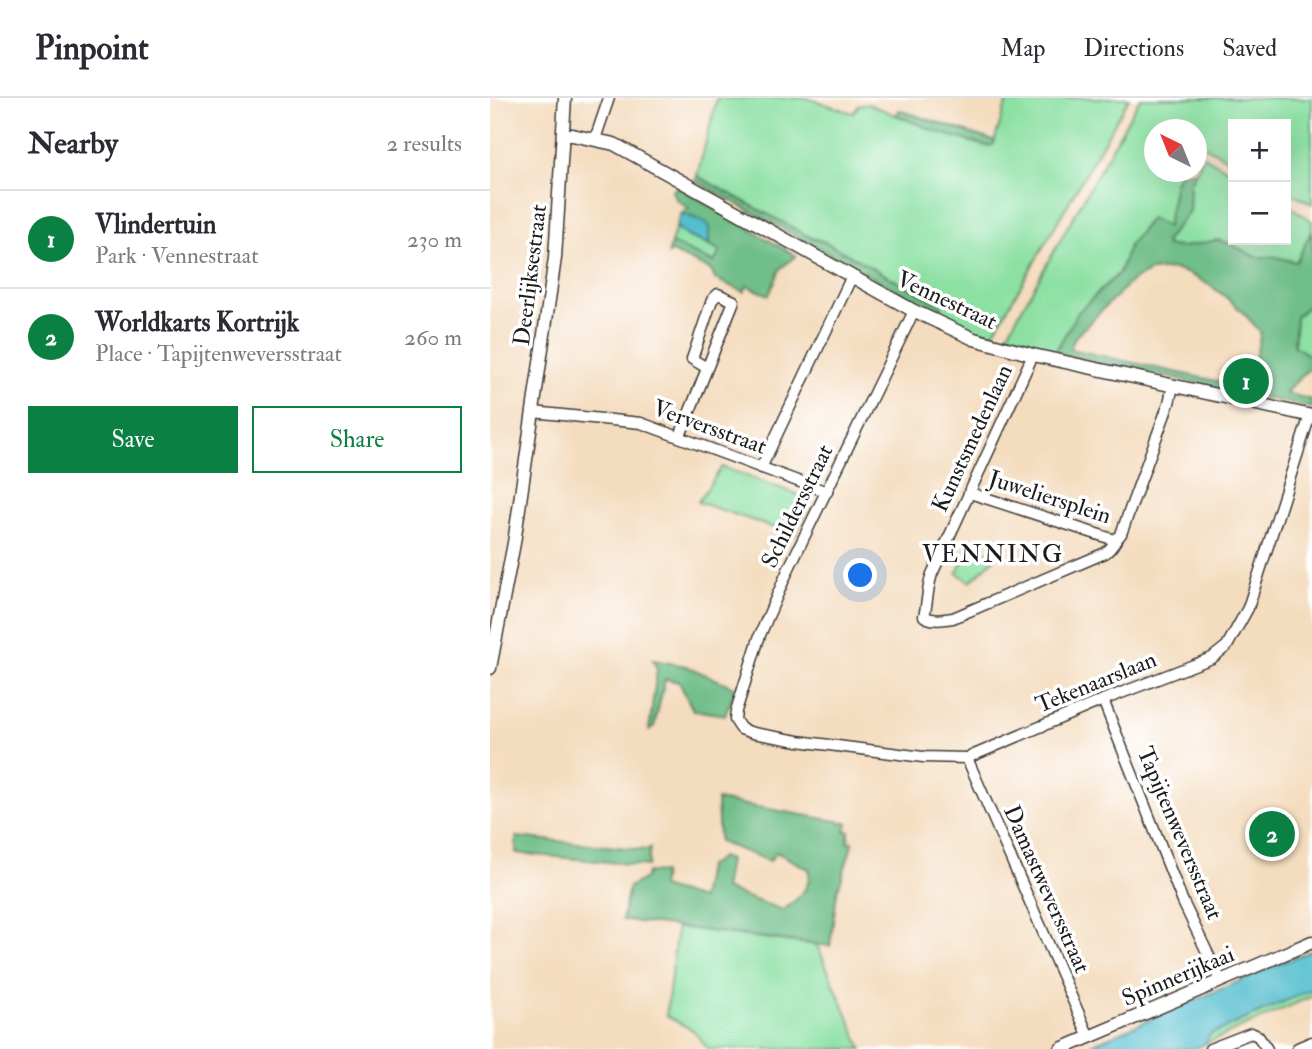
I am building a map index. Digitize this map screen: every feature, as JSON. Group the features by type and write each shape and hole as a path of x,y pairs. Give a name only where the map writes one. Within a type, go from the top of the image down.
{"street":[{"name":"Deerlijksestraat","path":"490,668 514,543 555,258 565,98"},
{"path":"595,139 609,98"},
{"name":"Vennestraat","path":"564,135 614,144 914,311 974,339 1033,355 1311,415"},
{"path":"761,468 852,276"},
{"path":"680,436 734,301 718,294 712,300 692,359 707,368"},
{"name":"Schildersstraat","path":"737,725 736,711 760,635 789,568 914,311"},
{"name":"Kunstsmedenlaan","path":"924,616 928,601 927,588 932,574 1033,355"},
{"path":"1115,540 1121,534 1169,403 1172,386"},
{"name":"Verversstraat","path":"533,412 641,423 827,492"},
{"name":"Tekenaarslaan","path":"737,725 753,733 798,741 923,757 967,758 1212,658 1227,646 1248,608 1311,415"},
{"name":"Juweliersplein","path":"924,616 934,620 953,618 1105,554 1113,548 1115,540 970,493"},
{"name":"Tapijtenweversstraat","path":"1102,701 1183,902 1221,981"},
{"name":"Damastweversstraat","path":"967,758 1089,1037"},
{"name":"Spinnerijkaai","path":"1061,1049 1312,942"},
{"path":"1210,1049 1245,1034 1254,1033 1267,1049"}],"green space":[{"path":"717,98 807,98 853,113 859,105 869,104 937,132 986,146 993,145 1008,98 1129,98 997,327 988,338 938,313 941,306 697,176"},
{"path":"1140,98 1312,98 1312,204 1291,193 1291,119 1228,119 1228,159 1207,147 1207,119 1144,119 1144,182 1175,182 1167,227 1150,219 1130,244 1119,273 1079,312 1055,352 1039,349 1040,345 1007,335"},
{"path":"899,110 995,141 993,145 986,146 937,132 896,115"},
{"path":"1207,158 1228,170 1228,243 1218,240 1183,247 1167,246 1165,242 1189,211 1190,182 1207,182"},
{"path":"697,176 942,306 938,313 695,181"},
{"path":"1175,182 1190,182 1189,211 1165,242 1167,246 1183,247 1217,240 1255,257 1276,257 1296,262 1312,231 1312,308 1308,306 1296,317 1294,346 1312,357 1312,365 1285,393 1312,400 1312,408 1055,352 1078,312 1119,273 1130,244 1151,218 1167,227","holes":["1173,269 1198,279 1222,294 1261,333 1248,388 1070,349 1075,337 1132,280 1151,271"]},
{"path":"677,187 796,256 780,269 769,295 747,286 744,292 715,279 711,270 672,252 668,254 671,243 714,263 720,251 709,244 709,227 705,223 681,213 688,208 676,199 672,191"},
{"path":"1291,207 1312,221 1312,231 1296,262 1276,257 1255,257 1233,245 1291,245"},
{"path":"676,227 689,237 720,250 715,263 671,243"},
{"path":"1308,306 1312,308 1312,357 1294,346 1296,317"},
{"path":"722,467 802,496 807,510 795,535 698,502"},
{"path":"972,541 995,558 970,582 957,573"},
{"path":"653,660 686,666 736,688 725,715 693,710 679,682 665,679 654,727 649,730 657,670"},
{"path":"717,800 848,823 845,831 849,831 848,842 853,842 837,893 830,946 622,920 629,887 645,878 647,872 663,873 661,887 701,899 707,867 721,857 729,860 724,889 783,910 806,888 809,869 776,852 770,861 719,842"},
{"path":"516,837 646,850 650,848 648,866 516,853"},
{"path":"677,927 817,945 862,1049 708,1049 693,1030 666,1016"},
{"path":"1312,989 1312,996 1205,1044 1210,1035"}],"water":[{"path":"681,213 709,226 709,244 689,237 676,227"},
{"path":"1312,950 1312,989 1210,1035 1205,1044 1194,1049 1081,1049"}],"place":[{"name":"Vlindertuin","path":"1246,381"},
{"name":"Worldkarts Kortrijk","path":"1272,834"}],"district":[{"name":"VENNING","path":"993,554"}]}
